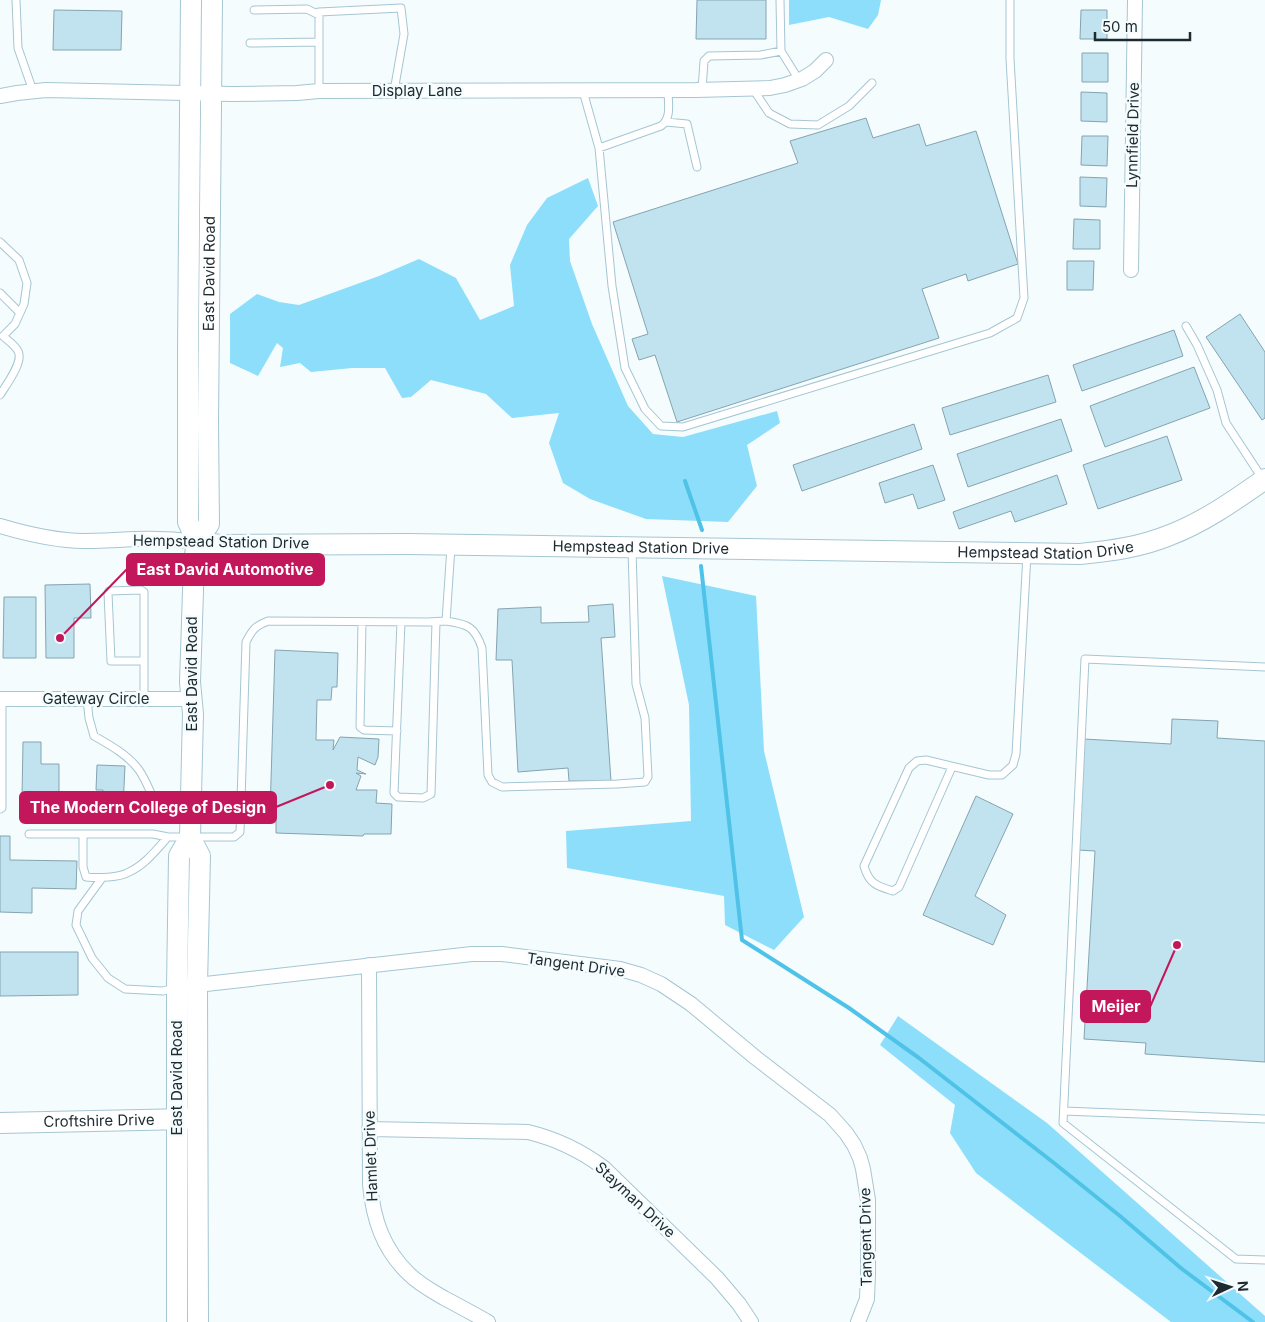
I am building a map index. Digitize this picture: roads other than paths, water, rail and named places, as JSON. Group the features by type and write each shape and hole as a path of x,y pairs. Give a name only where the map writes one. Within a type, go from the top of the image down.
{"street":[{"name":"East David Road","path":"177,1322 176,987 179,856 190,837 193,714 190,682 196,542 188,522 191,0"},
{"name":"East David Road","path":"196,542 210,524 208,414 212,0"},
{"name":"Lynnfield Drive","path":"1132,270 1135,0"},
{"name":"Display Lane","path":"0,96 46,90 298,93 753,89 785,86 815,70 826,60"},
{"name":"Hempstead Station Drive","path":"0,526 51,538 83,541 177,539 220,545 451,544 1080,554 1110,552 1170,536 1192,526 1264,480"},
{"name":"Gateway Circle","path":"1,699 191,699"},
{"name":"East David Road","path":"190,837 200,856 197,985 198,1322"},
{"name":"Tangent Drive","path":"176,987 472,954 502,954 603,966 641,975 661,984 692,1004 756,1058 830,1115 854,1145 863,1169 868,1200 869,1226 867,1299 858,1322"},
{"name":"Hamlet Drive","path":"369,965 370,1184 372,1206 376,1220 385,1243 394,1258 409,1275 425,1287 488,1322"},
{"name":"Croftshire Drive","path":"0,1123 198,1119"},
{"name":"Stayman Drive","path":"369,1128 528,1132 566,1144 590,1157 604,1168 717,1278 739,1304 751,1322"}],"lane":[{"path":"16,0 18,48 33,91"},
{"path":"780,0 781,51 799,80"},
{"path":"583,90 599,148 612,286 625,368 645,409 661,426 684,427 990,333 1017,318 1024,298 1010,59 1010,0"},
{"path":"319,92 319,12 401,8 404,34 394,91"},
{"path":"254,10 307,9 319,15"},
{"path":"250,43 319,42"},
{"path":"702,90 704,61 709,56 761,55 781,51"},
{"path":"753,89 769,113 790,124 818,125 849,106 872,83"},
{"path":"599,148 661,126 666,122 668,117 668,90"},
{"path":"666,122 687,124 697,167"},
{"path":"0,242 19,260 27,283 24,304 16,324 3,336 18,351 19,361 0,395"},
{"path":"0,293 20,313"},
{"path":"1186,326 1197,344 1217,390 1226,423 1264,480"},
{"path":"446,621 451,544"},
{"path":"29,834 152,834 168,838 234,837 240,832 246,642 251,632 258,625 268,622 446,621 459,623 473,629 478,636 482,648 488,775 492,782 502,787 645,782 648,777 648,767 645,718 636,684 632,548"},
{"path":"952,767 899,887 893,891 876,886 867,877 864,866 909,768 917,761 926,760 989,775 1002,775 1013,765 1016,754 1027,554"},
{"path":"144,662 111,661 109,591 141,590 144,592 144,662 144,699"},
{"path":"362,622 360,727 364,730 397,731"},
{"path":"401,622 394,793 398,797 423,798 431,794 436,622"},
{"path":"1265,666 1085,659 1063,1123 1236,1259 1265,1260"},
{"path":"0,809 2,808 1,699"},
{"path":"87,699 89,718 94,736 128,758 139,770 157,806 191,808"},
{"path":"83,834 83,867 86,877 102,878 129,873 150,857 168,838"},
{"path":"102,878 78,911 76,925 92,958 108,978 125,989 163,991 176,987"},
{"path":"1064,1111 1265,1119"}],"waterway":[{"path":"685,481 702,530"},
{"path":"701,566 742,940 849,1008 919,1058 1054,1163 1182,1269 1253,1322"}],"place":[{"name":"East David Automotive","path":"60,638"},
{"name":"The Modern College of Design","path":"330,785"},
{"name":"Meijer","path":"1177,945"}]}
